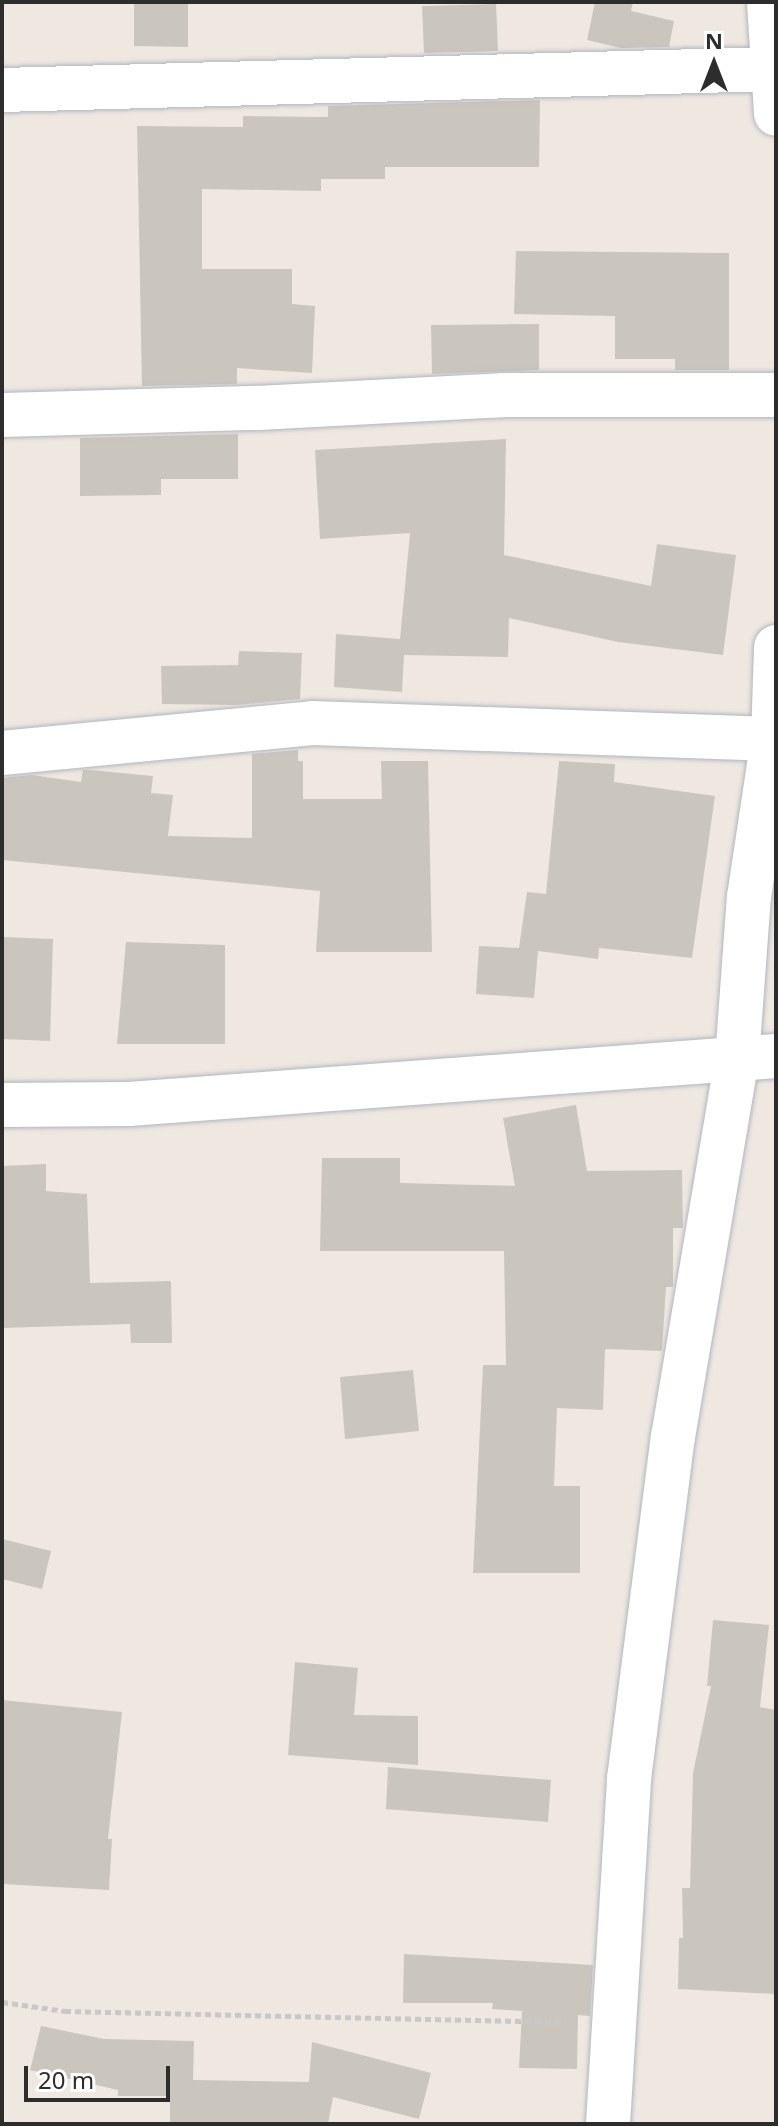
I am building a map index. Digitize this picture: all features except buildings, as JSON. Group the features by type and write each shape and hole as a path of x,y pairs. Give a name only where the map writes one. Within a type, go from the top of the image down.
{"street":[{"path":"769,2 776,114"},
{"path":"2,90 772,69"},
{"path":"2,415 258,408 503,395 776,395"},
{"path":"608,2124 629,1779 673,1437 756,1058 749,897 773,739 776,647"},
{"path":"2,753 313,723 773,739"},
{"path":"2,1105 129,1104 756,1058"}],"path":[{"path":"2,2002 65,2011 615,2024"}]}
